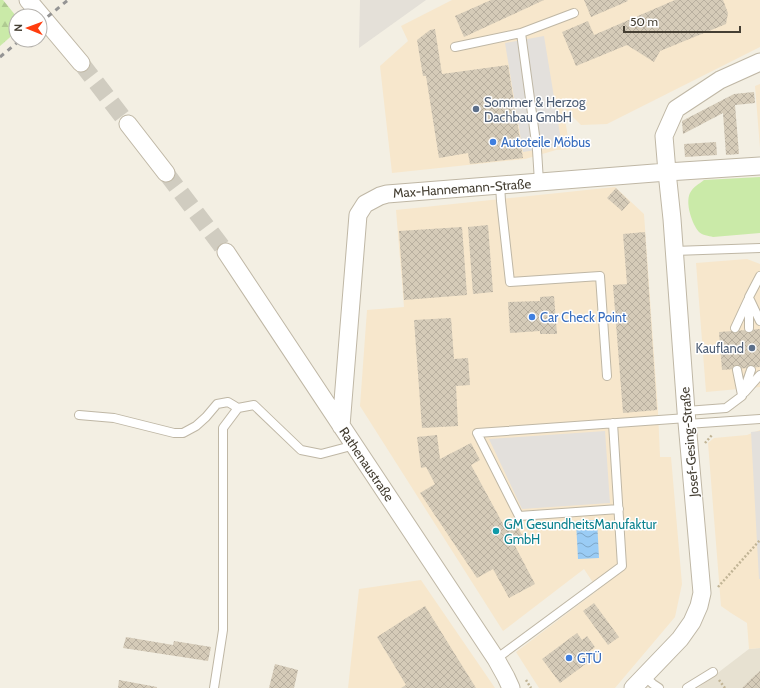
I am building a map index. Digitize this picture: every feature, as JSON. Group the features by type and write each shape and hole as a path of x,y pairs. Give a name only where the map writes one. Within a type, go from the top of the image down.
{"street":[{"path":"28,0 81,63"},
{"name":"Josef-Gesing-Straße","path":"638,682 680,639 692,622 699,606 702,592 664,136 676,109 720,80 760,62"},
{"path":"128,124 166,173"},
{"name":"Max-Hannemann-Straße","path":"341,426 358,214 365,204 387,194 760,166"},
{"name":"Rathenaustraße","path":"226,252 355,445 511,684"}],"lane":[{"path":"455,47 520,33 574,12"},
{"path":"520,33 537,150 539,182"},
{"path":"500,185 510,282 600,276 607,376"},
{"path":"674,251 760,248"},
{"path":"735,328 760,276"},
{"path":"749,297 760,321"},
{"path":"749,297 749,328"},
{"path":"737,370 742,396"},
{"path":"742,396 751,370"},
{"path":"687,418 726,408 742,396 760,375"},
{"path":"79,415 114,418 174,433 184,433 196,426 217,404 228,402 238,408"},
{"path":"214,688 223,630 222,428 238,408 254,405 301,450 321,454 355,445"},
{"path":"618,509 519,516 477,433 687,418 760,419"},
{"path":"496,659 622,566 613,423"},
{"path":"687,688 713,672"},
{"path":"638,682 653,684 659,688"}],"path":[{"path":"715,590 760,540"},
{"path":"722,684 725,688"}],"shaded area":[{"path":"360,0 426,0 359,48"},
{"path":"452,0 760,0 760,47 607,124 581,125 563,107 570,149 556,150 525,159 392,173 380,66 408,41 401,26"},
{"path":"544,36 562,146 523,152 505,43"},
{"path":"760,84 760,148 755,86"},
{"path":"615,187 644,214 660,457 671,457 682,584 675,617 615,688 539,688 516,652 598,590 584,569 503,631 360,406 367,310 404,307 396,210"},
{"path":"747,259 760,264 760,387 706,392 696,263"},
{"path":"760,430 760,648 749,649 747,623 721,606 708,443 714,438 747,435"},
{"path":"605,431 610,503 522,509 489,439"},
{"path":"760,431 760,579 759,579 751,432"},
{"path":"421,580 495,688 348,688 359,589"},
{"path":"760,648 760,688 698,688 749,649"}],"green space":[{"path":"0,0 3,0 10,8 8,8 8,39 0,46"},
{"path":"760,177 760,233 713,237 699,232 692,219 688,202 690,193 694,187 704,180"}],"water":[{"path":"597,520 599,558 578,559 576,521"}],"building":[{"path":"491,0 544,0 464,37 455,16"},
{"path":"584,0 627,0 628,1 591,17"},
{"path":"675,0 723,0 728,13 726,24 660,51 654,62 627,45 576,66 562,32 588,21 594,35"},
{"path":"435,29 442,74 508,65 523,158 470,164 468,153 439,158 426,76 423,76 417,40 430,30"},
{"path":"754,92 755,103 735,105 739,154 726,155 723,113 683,134 682,121 734,94"},
{"path":"716,142 717,155 685,157 684,144"},
{"path":"616,188 630,202 622,211 607,198"},
{"path":"488,225 493,292 473,294 468,227"},
{"path":"462,227 467,295 404,300 399,231"},
{"path":"645,232 657,410 623,413 613,285 627,284 623,234"},
{"name":"Car Check Point","path":"554,296 557,334 540,334 540,331 510,333 508,302 540,301 540,297"},
{"path":"451,318 454,359 468,358 470,385 456,386 458,426 422,428 414,320"},
{"path":"760,329 760,367 722,370 719,332"},
{"path":"437,435 440,459 471,443 480,460 471,465 503,524 513,518 524,539 514,544 535,584 509,598 493,569 477,578 420,493 435,484 426,467 421,468 417,437"},
{"path":"594,603 619,637 608,645 583,611"},
{"path":"425,606 476,688 401,688 406,685 377,637"},
{"name":"GTÜ","path":"577,633 582,640 587,636 595,647 590,651 595,657 560,683 542,659"},
{"path":"126,637 173,645 174,641 211,647 208,661 123,648"},
{"path":"275,664 298,670 294,688 269,688"},
{"path":"760,671 760,688 742,688 752,678"},
{"path":"119,680 157,687 157,688 118,688"}],"tunnel":[{"path":"81,63 128,124"},
{"path":"166,173 226,252"}],"railway":[{"path":"48,16 68,0"},
{"path":"0,57 11,48"}],"place":[{"name":"Sommer & Herzog Dachbau GmbH","path":"476,109"},
{"name":"Autoteile Möbus","path":"493,142"},
{"name":"Car Check Point","path":"532,317"},
{"name":"Kaufland","path":"752,348"},
{"name":"GM GesundheitsManufaktur GmbH","path":"496,531"},
{"name":"GTÜ","path":"569,658"}]}
